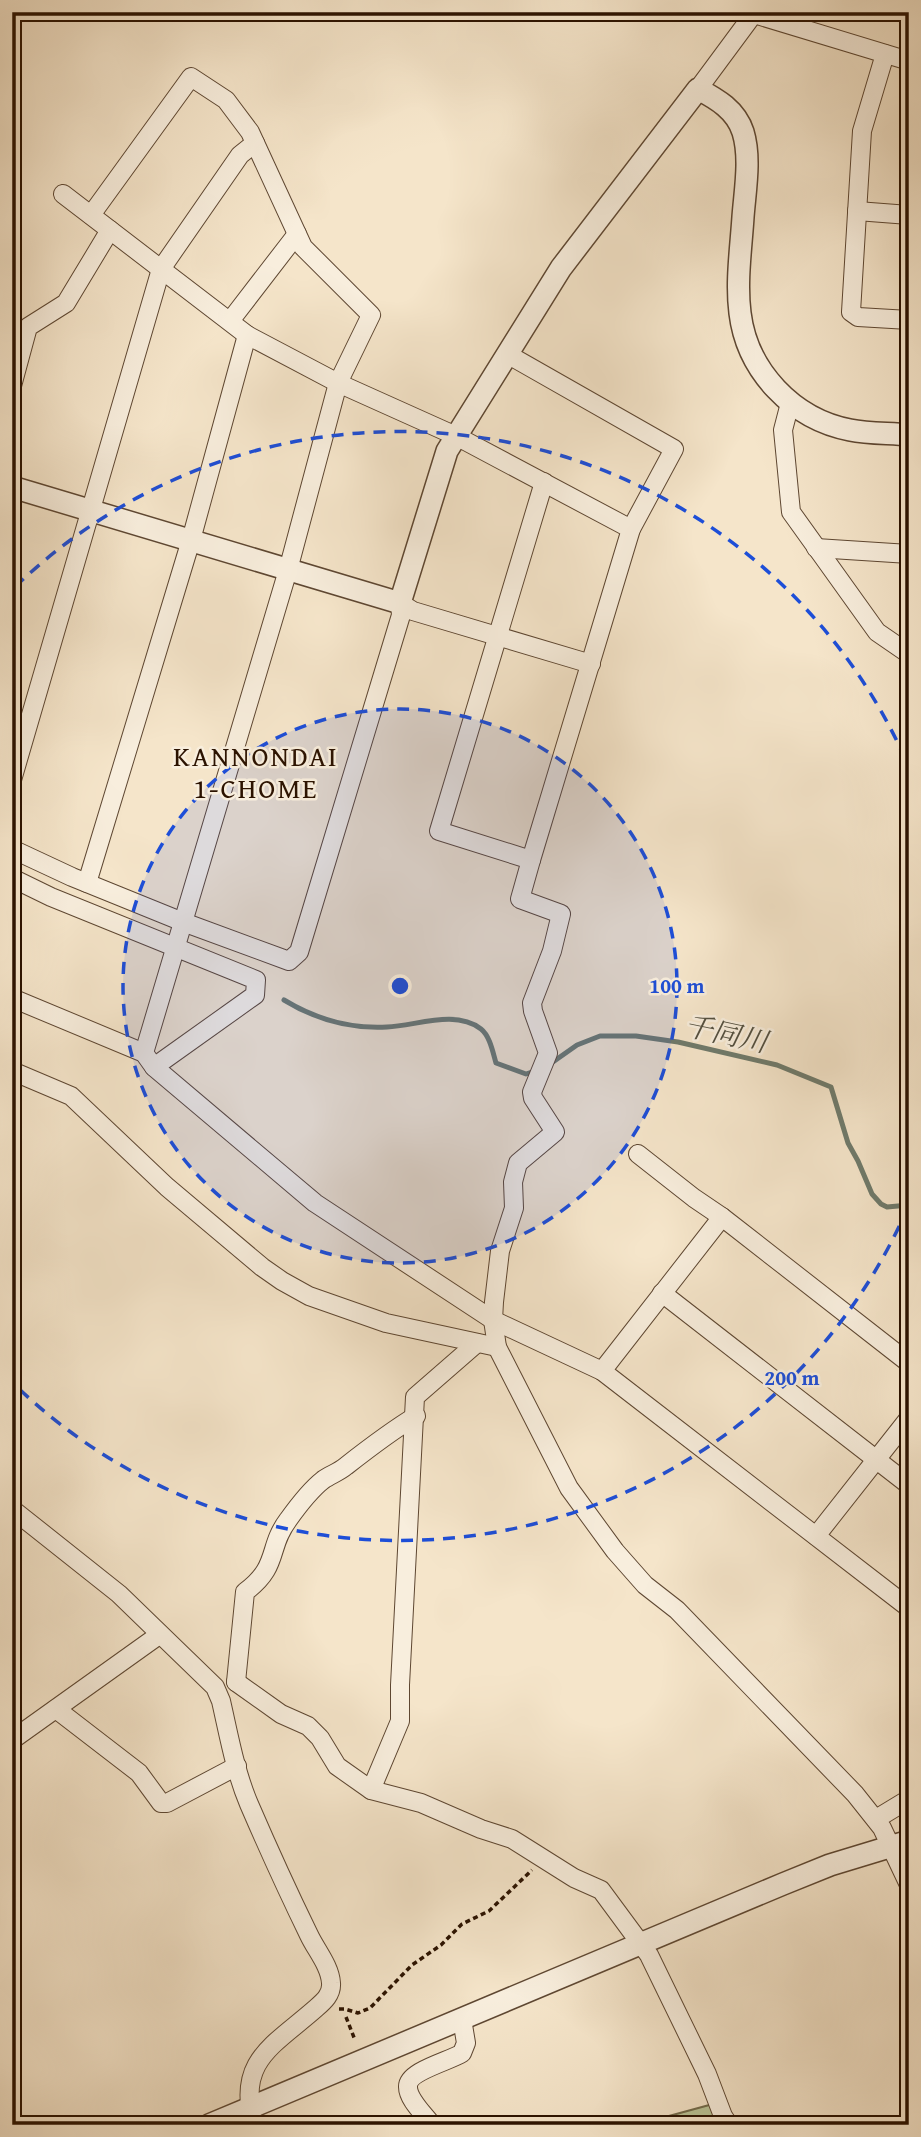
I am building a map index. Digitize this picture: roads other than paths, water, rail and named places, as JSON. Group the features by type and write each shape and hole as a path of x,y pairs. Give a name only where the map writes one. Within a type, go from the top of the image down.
{"street":[{"path":"12,849 183,922 289,961 299,953 401,615 400,603 447,451 561,268 755,13 909,61"},
{"path":"886,54 862,131 851,312 859,317 909,320"},
{"path":"91,215 191,77 226,100 250,132 303,247 371,315 338,383 288,570 174,947 149,1060"},
{"path":"698,89 729,108 743,132 746,169 739,290 742,328 756,363 790,403 817,419 849,430 909,435"},
{"path":"12,780 93,510 161,269 240,155 255,143"},
{"path":"63,194 247,335 338,383 456,436 631,529"},
{"path":"857,211 909,215"},
{"path":"12,386 28,327 65,303 110,230"},
{"path":"230,321 297,233"},
{"path":"88,883 191,540 247,335"},
{"path":"507,354 674,449 631,529 520,899 561,914 552,951 532,1003 548,1053 532,1092 533,1098 555,1132 518,1163 515,1169 514,1208 500,1251 493,1320 497,1347 558,1468 615,1551 645,1585 677,1610 799,1735 900,1844 909,1885"},
{"path":"790,403 783,430 791,512 877,632 909,654"},
{"path":"531,860 439,831 544,482"},
{"path":"12,487 400,603 413,611 591,664"},
{"path":"816,548 909,554"},
{"path":"12,878 51,897 256,980 255,995 149,1060"},
{"path":"12,998 149,1060 315,1203 493,1320 602,1371 909,1608"},
{"path":"12,1071 71,1096 167,1187 282,1282 309,1296 361,1315 417,1331 497,1347"},
{"path":"638,1154 909,1363"},
{"path":"602,1371 722,1217"},
{"path":"662,1293 909,1485"},
{"path":"371,1790 400,1721 415,1397 477,1343"},
{"path":"236,1682 245,1592 261,1581 269,1568 286,1523 324,1479 344,1468 376,1441 416,1416"},
{"path":"816,1536 909,1418"},
{"path":"12,1508 119,1594 215,1688 221,1701 237,1766 256,1818 331,1980 331,1988 324,2001 257,2062 250,2077 248,2093 252,2117"},
{"path":"12,1740 159,1635"},
{"path":"215,1688 236,1682"},
{"path":"236,1682 281,1714 308,1726 320,1738 338,1766 371,1790 421,1803 481,1829 512,1839 574,1878 601,1890 649,1955 729,2125"},
{"path":"56,1709 139,1773 161,1803 167,1803 237,1766"},
{"path":"876,1819 909,1799"},
{"path":"209,2125 252,2117 462,2019 641,1943 830,1865 900,1844"},
{"path":"432,2125 410,2095 410,2079 416,2073 462,2053 466,2043 462,2019"}],"waterway":[{"name":"千同川","path":"284,1000 308,1013 360,1026 387,1027 447,1019 471,1023 487,1036 496,1063 526,1074 535,1071"},
{"name":"千同川","path":"550,1064 577,1045 600,1036 636,1036 678,1042 777,1065 831,1087 848,1143 872,1194 887,1207 909,1205"}],"district":[{"name":"KANNONDAI 1-CHOME","path":"256,771"}]}
